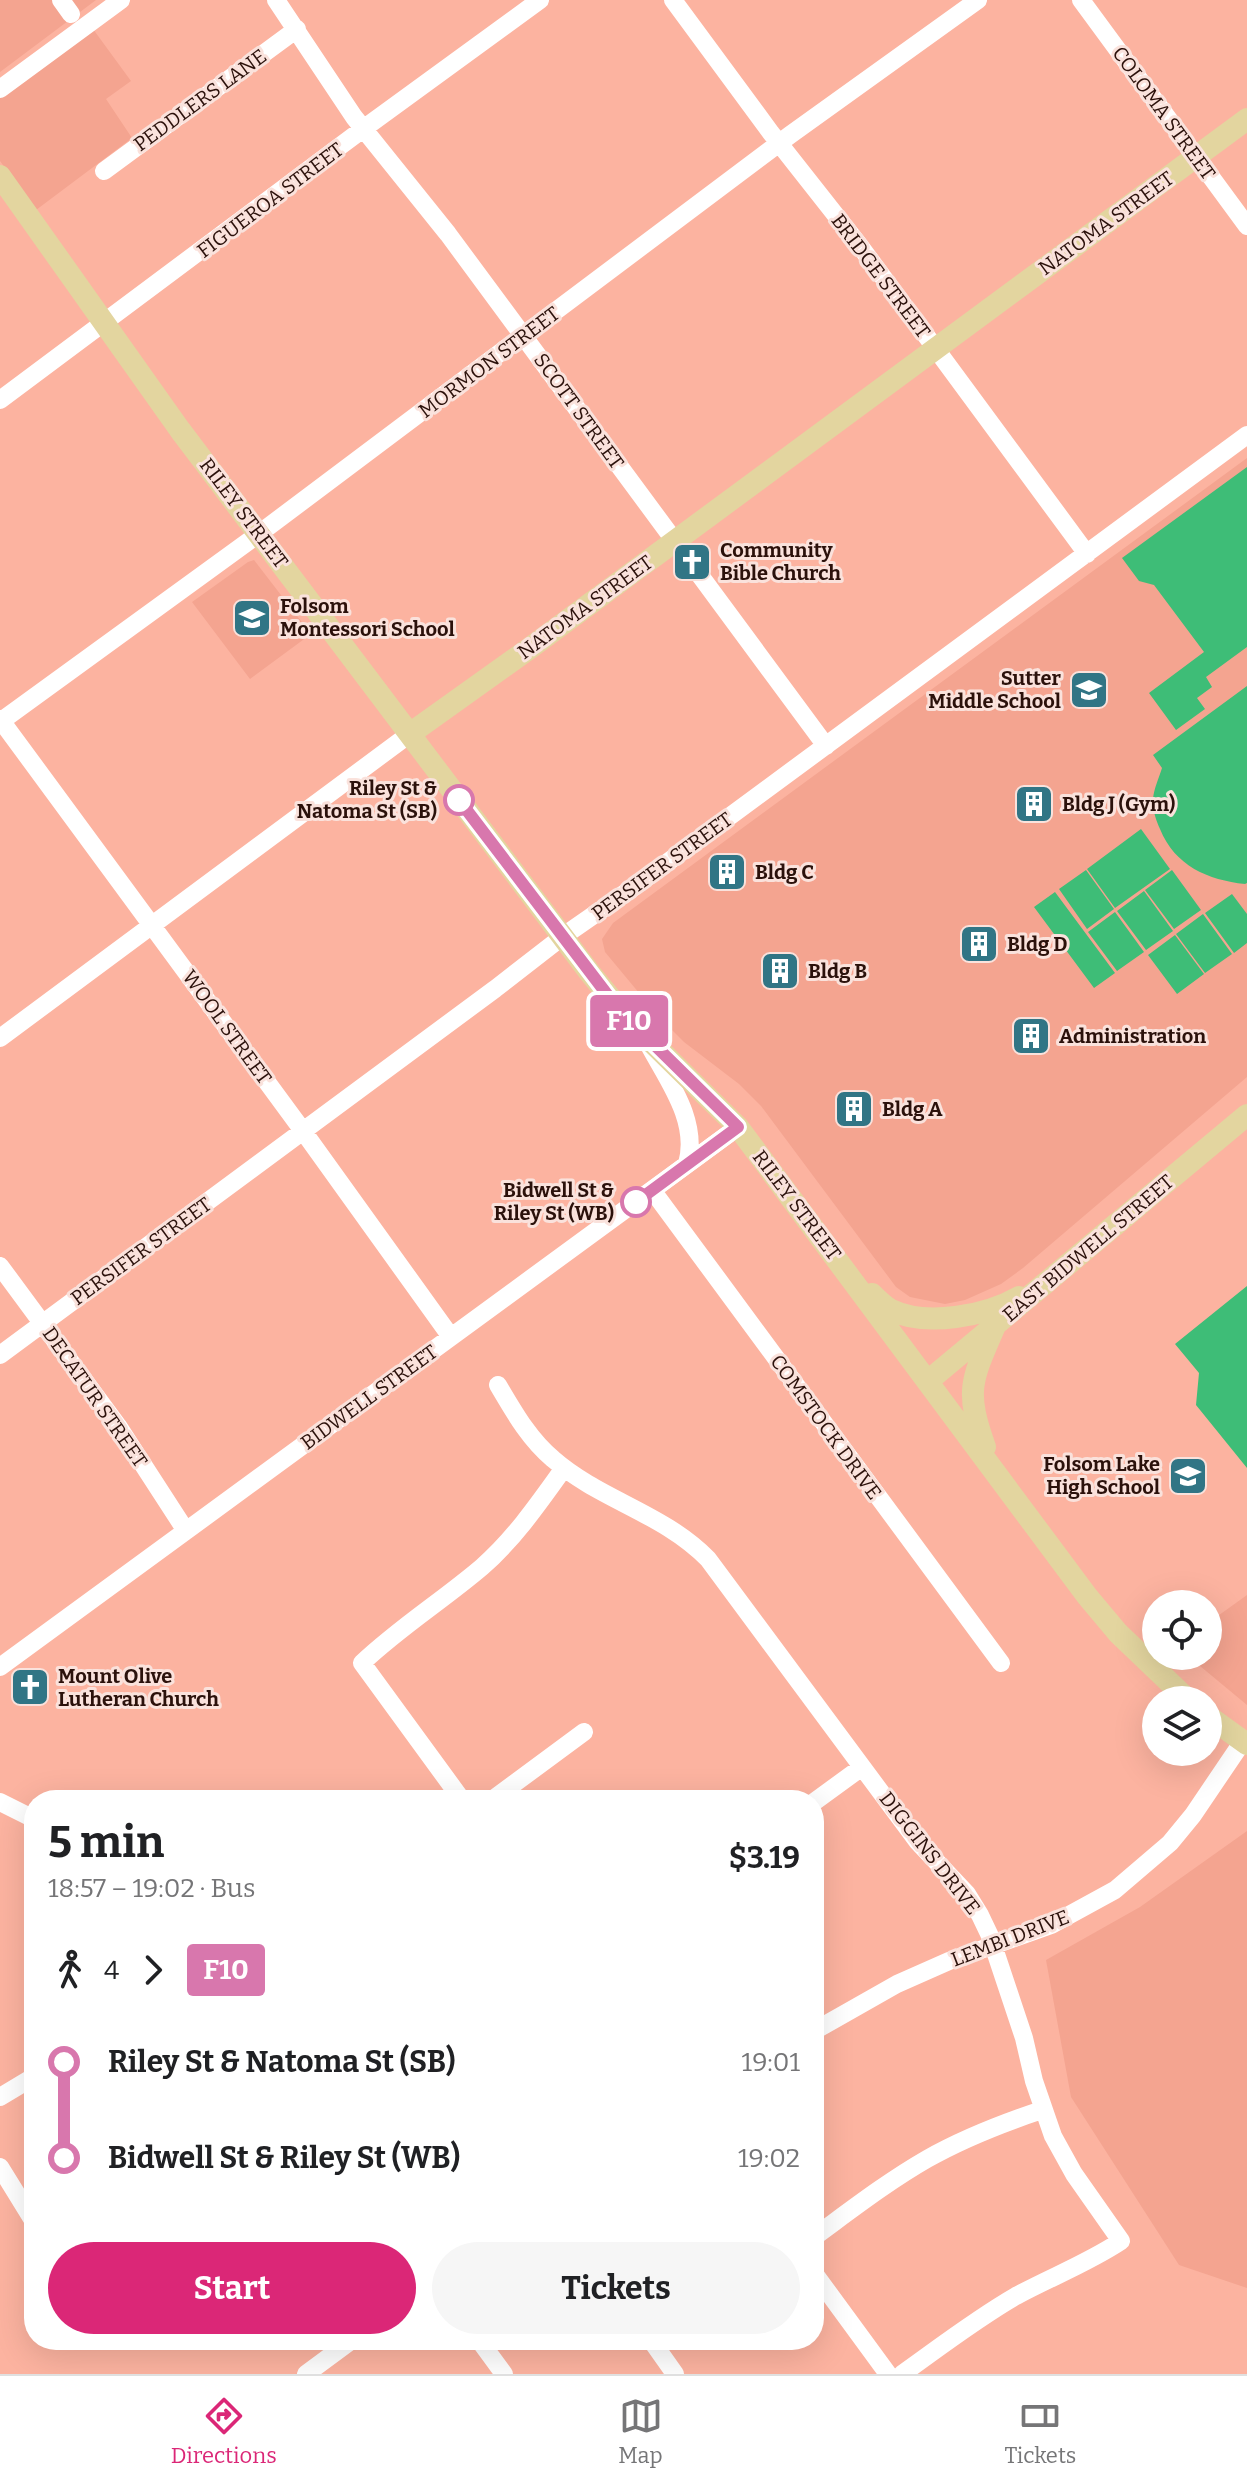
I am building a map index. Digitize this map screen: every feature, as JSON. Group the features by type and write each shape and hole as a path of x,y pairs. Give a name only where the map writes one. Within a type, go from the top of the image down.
{"main road":[{"name":"NATOMA STREET","path":"411,733 1247,119"},
{"name":"RILEY STREET","path":"0,176 180,430 562,937 619,1010 738,1127 1087,1596 1118,1633 1173,1686"},
{"name":"EAST BIDWELL STREET","path":"928,1381 1247,1115"},
{"path":"841,1264 890,1309 922,1319 956,1317 1006,1304 1051,1278"},
{"path":"991,1466 971,1399 973,1374 996,1324"},
{"path":"1222,1726 1245,1743"}],"street":[{"path":"0,89 121,0"},
{"name":"SCOTT STREET","path":"276,0 363,129 448,234 826,746"},
{"name":"FIGUEROA STREET","path":"5,396 540,0"},
{"name":"BRIDGE STREET","path":"673,0 860,246 1087,554"},
{"name":"MORMON STREET","path":"0,721 260,533 779,143 978,0"},
{"name":"COLOMA STREET","path":"1081,0 1247,226"},
{"name":"PEDDLERS LANE","path":"104,171 297,29"},
{"name":"PERSIFER STREET","path":"0,1355 562,937 1247,435"},
{"name":"WOOL STREET","path":"0,721 451,1337"},
{"name":"NATOMA STREET","path":"0,1038 411,733"},
{"path":"645,1037 688,1123 691,1144 687,1164"},
{"name":"BIDWELL STREET","path":"0,1667 738,1127"},
{"name":"COMSTOCK DRIVE","path":"652,1190 1001,1663"},
{"name":"DECATUR STREET","path":"0,1266 118,1426 186,1531"},
{"name":"DIGGINS DRIVE","path":"498,1385 535,1442 564,1468 671,1527 718,1570 917,1841 967,1894 993,1945 1024,2038 1042,2110 1066,2162 1121,2241 980,2318 902,2374"},
{"path":"455,1790 362,1663 395,1632 499,1551 564,1468"},
{"path":"506,1790 584,1732"},
{"name":"LEMBI DRIVE","path":"824,2025 897,1984 1051,1925 1084,1909 1143,1868 1193,1815 1245,1743"},
{"path":"824,1795 862,1767"},
{"path":"0,1802 24,1814"},
{"path":"0,2097 24,2083"},
{"path":"824,2230 928,2158 1042,2110"},
{"path":"0,2167 24,2206"},
{"path":"824,2287 888,2374"},
{"path":"306,2374 328,2368 343,2350"},
{"path":"486,2350 504,2374"},
{"path":"658,2350 675,2374"}],"shaded area":[{"path":"0,0 96,0 0,72"},
{"path":"93,29 131,81 106,99 132,138 36,210 0,161 0,97"},
{"name":"Sutter Middle School","path":"1247,458 1247,1077 1001,1284 965,1300 945,1304 910,1297 896,1287 761,1106 739,1084 684,1042 659,1017 605,952 602,939 613,923"},
{"name":"Folsom Montessori School","path":"254,560 311,634 250,679 192,602"},
{"path":"1247,1595 1247,1705 1205,1670 1222,1670 1222,1613"},
{"path":"1247,1831 1247,2288 1179,2265 1071,2097 1046,1960 1140,1907"}],"green space":[{"path":"1247,467 1247,647 1206,677 1212,687 1197,698 1205,709 1176,730 1149,693 1204,652 1154,585 1139,581 1122,558"},
{"path":"1247,686 1245,884 1218,879 1194,869 1166,842 1153,807 1154,791 1162,768 1153,755"},
{"path":"1141,829 1170,869 1115,908 1087,869"},
{"path":"1086,870 1114,909 1087,929 1059,889"},
{"path":"1172,870 1201,910 1174,929 1145,890"},
{"path":"1144,891 1173,931 1146,950 1117,911"},
{"path":"1055,892 1115,973 1094,988 1034,907"},
{"path":"1232,894 1247,914 1247,943 1234,953 1205,913"},
{"path":"1115,912 1144,952 1117,971 1088,932"},
{"path":"1203,914 1232,954 1205,973 1176,934"},
{"path":"1175,935 1204,974 1177,994 1148,955"},
{"path":"1247,1286 1247,1468 1196,1405 1199,1373 1175,1344"}],"bus line":[{"name":"F10","path":"459,800 619,1010 738,1127 636,1202"}],"place":[{"name":"Community Bible Church","path":"692,562"},
{"name":"Folsom Montessori School","path":"252,618"},
{"name":"Sutter Middle School","path":"1089,690"},
{"name":"Riley St & Natoma St (SB)","path":"459,800"},
{"name":"Bldg J (Gym)","path":"1034,804"},
{"name":"Bldg C","path":"727,872"},
{"name":"Bldg D","path":"979,944"},
{"name":"Bldg B","path":"780,971"},
{"name":"Administration","path":"1031,1036"},
{"name":"Bldg A","path":"854,1109"},
{"name":"Bidwell St & Riley St (WB)","path":"636,1202"},
{"name":"Folsom Lake High School","path":"1188,1476"},
{"name":"Mount Olive Lutheran Church","path":"30,1687"}]}
